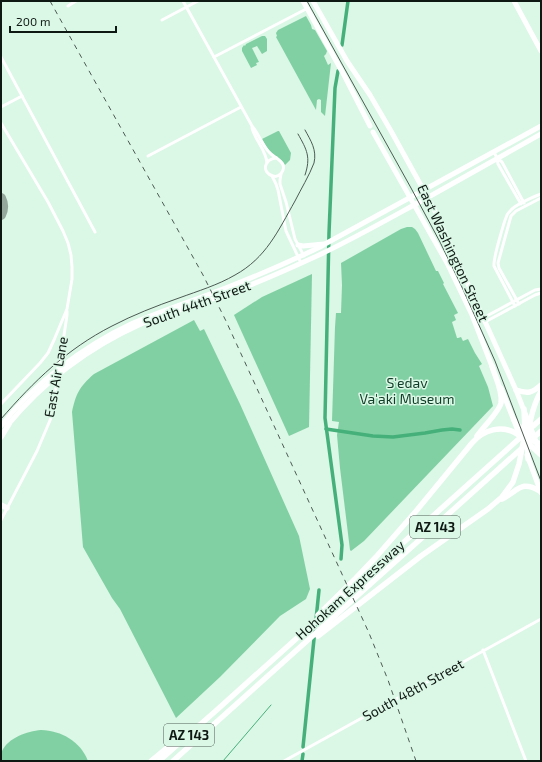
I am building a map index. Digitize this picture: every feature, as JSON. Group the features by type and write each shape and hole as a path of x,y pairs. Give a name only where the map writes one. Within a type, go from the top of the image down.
{"highway":[{"path":"358,580 472,443 497,410 501,402 500,390 492,366"},
{"path":"516,390 530,392 536,390 541,385"},
{"path":"495,504 505,494 513,482 520,464 534,406 541,391"},
{"path":"524,409 525,439 528,459"},
{"name":"Hohokam Expressway","path":"159,761 299,636 358,580 541,419"},
{"path":"514,420 525,439 541,454"},
{"path":"1,435 4,425"},
{"path":"472,443 483,433 494,430 507,430 539,444"},
{"name":"Hohokam Expressway","path":"173,761 541,431"},
{"path":"298,650 323,633 430,550 522,486 529,486 541,492"},
{"path":"151,761 219,708"}],"main road":[{"path":"303,1 332,52 370,126"},
{"name":"East Washington Street","path":"313,1 347,61 374,101 428,197 447,235 516,390 539,444 541,454"},
{"path":"514,1 541,51"},
{"name":"South 44th Street","path":"4,425 24,400 67,362 109,336 131,324 157,313 228,287 320,248 541,126"},
{"name":"East Washington Street","path":"373,132 435,240 452,274 472,315 514,420"},
{"name":"South 44th Street","path":"4,425 55,378 81,358 110,340 142,324 240,289 336,247 541,134"},
{"path":"298,245 325,244"},
{"path":"528,459 541,492"}],"street":[{"path":"68,6 76,1"},
{"path":"183,1 252,126 268,151 284,165 280,178 280,184 295,239 306,261"},
{"path":"162,20 198,1"},
{"path":"214,57 308,8"},
{"path":"1,57 95,232"},
{"path":"1,107 22,96"},
{"path":"148,156 241,107"},
{"name":"East Air Lane","path":"1,123 63,230 71,255 72,279 51,418 37,451 4,507 1,520"},
{"path":"252,126 253,134 266,155 266,171 272,176 276,184 286,231 300,263"},
{"path":"494,152 498,158 498,164 523,205"},
{"path":"267,163 271,159 277,158"},
{"path":"272,176 281,174"},
{"path":"519,304 499,268 498,263 511,216 523,205 541,194"},
{"path":"515,306 494,263 507,214 513,208 541,198"},
{"path":"484,320 516,300 535,290 541,289"},
{"path":"484,320 537,294 541,294"},
{"name":"East Air Lane","path":"1,404 40,363 48,352 67,309"},
{"name":"South 48th Street","path":"284,761 541,619"},
{"path":"483,650 526,761"}],"green space":[{"path":"306,16 312,29 315,30 327,51 324,56 328,65 331,63 325,116 321,112 321,100 317,100 316,110 276,37 278,30"},
{"path":"265,36 267,39 267,51 262,54 257,46 252,48 259,62 251,68 242,51 242,48 244,45 245,46 246,44"},
{"path":"278,131 291,153 290,160 285,165 281,160 272,154 262,139"},
{"name":"S'edav Va'aki Museum","path":"407,227 412,227 418,233 436,271 438,271 444,283 443,284 458,313 454,315 456,320 452,322 457,338 461,337 463,341 468,339 482,364 479,366 488,387 493,406 364,541 351,551 340,468 337,435 339,422 332,421 336,313 341,313 341,263"},
{"path":"312,274 309,427 289,436 234,315 262,297"},
{"path":"194,320 200,331 204,329 240,404 299,536 310,589 306,599 280,616 220,677 176,718 120,609 112,598 83,547 72,412 79,391 94,374"},
{"path":"41,730 56,732 69,738 85,754 88,761 1,761 2,751 9,742 18,736"}],"waterway":[{"path":"342,45 348,1"},
{"path":"338,71 335,88 329,233 325,418 342,545 341,559"},
{"path":"326,429 373,436 393,437 442,430 460,430"},
{"path":"303,747 319,590"},
{"path":"223,761 271,705"},
{"path":"302,761 303,754"}],"taxiway":[{"path":"1,198 3,202 3,211 1,215"}],"tram line":[{"path":"307,1 411,188 461,285 495,361 541,481"},
{"path":"1,419 39,379 80,345 120,322 162,304 222,282 246,268 255,260 277,233 314,163 314,150 305,130"},
{"path":"298,134 304,145 308,158 305,175"}],"railway":[{"path":"50,1 203,275 226,321 369,633 388,680 416,761"}]}
